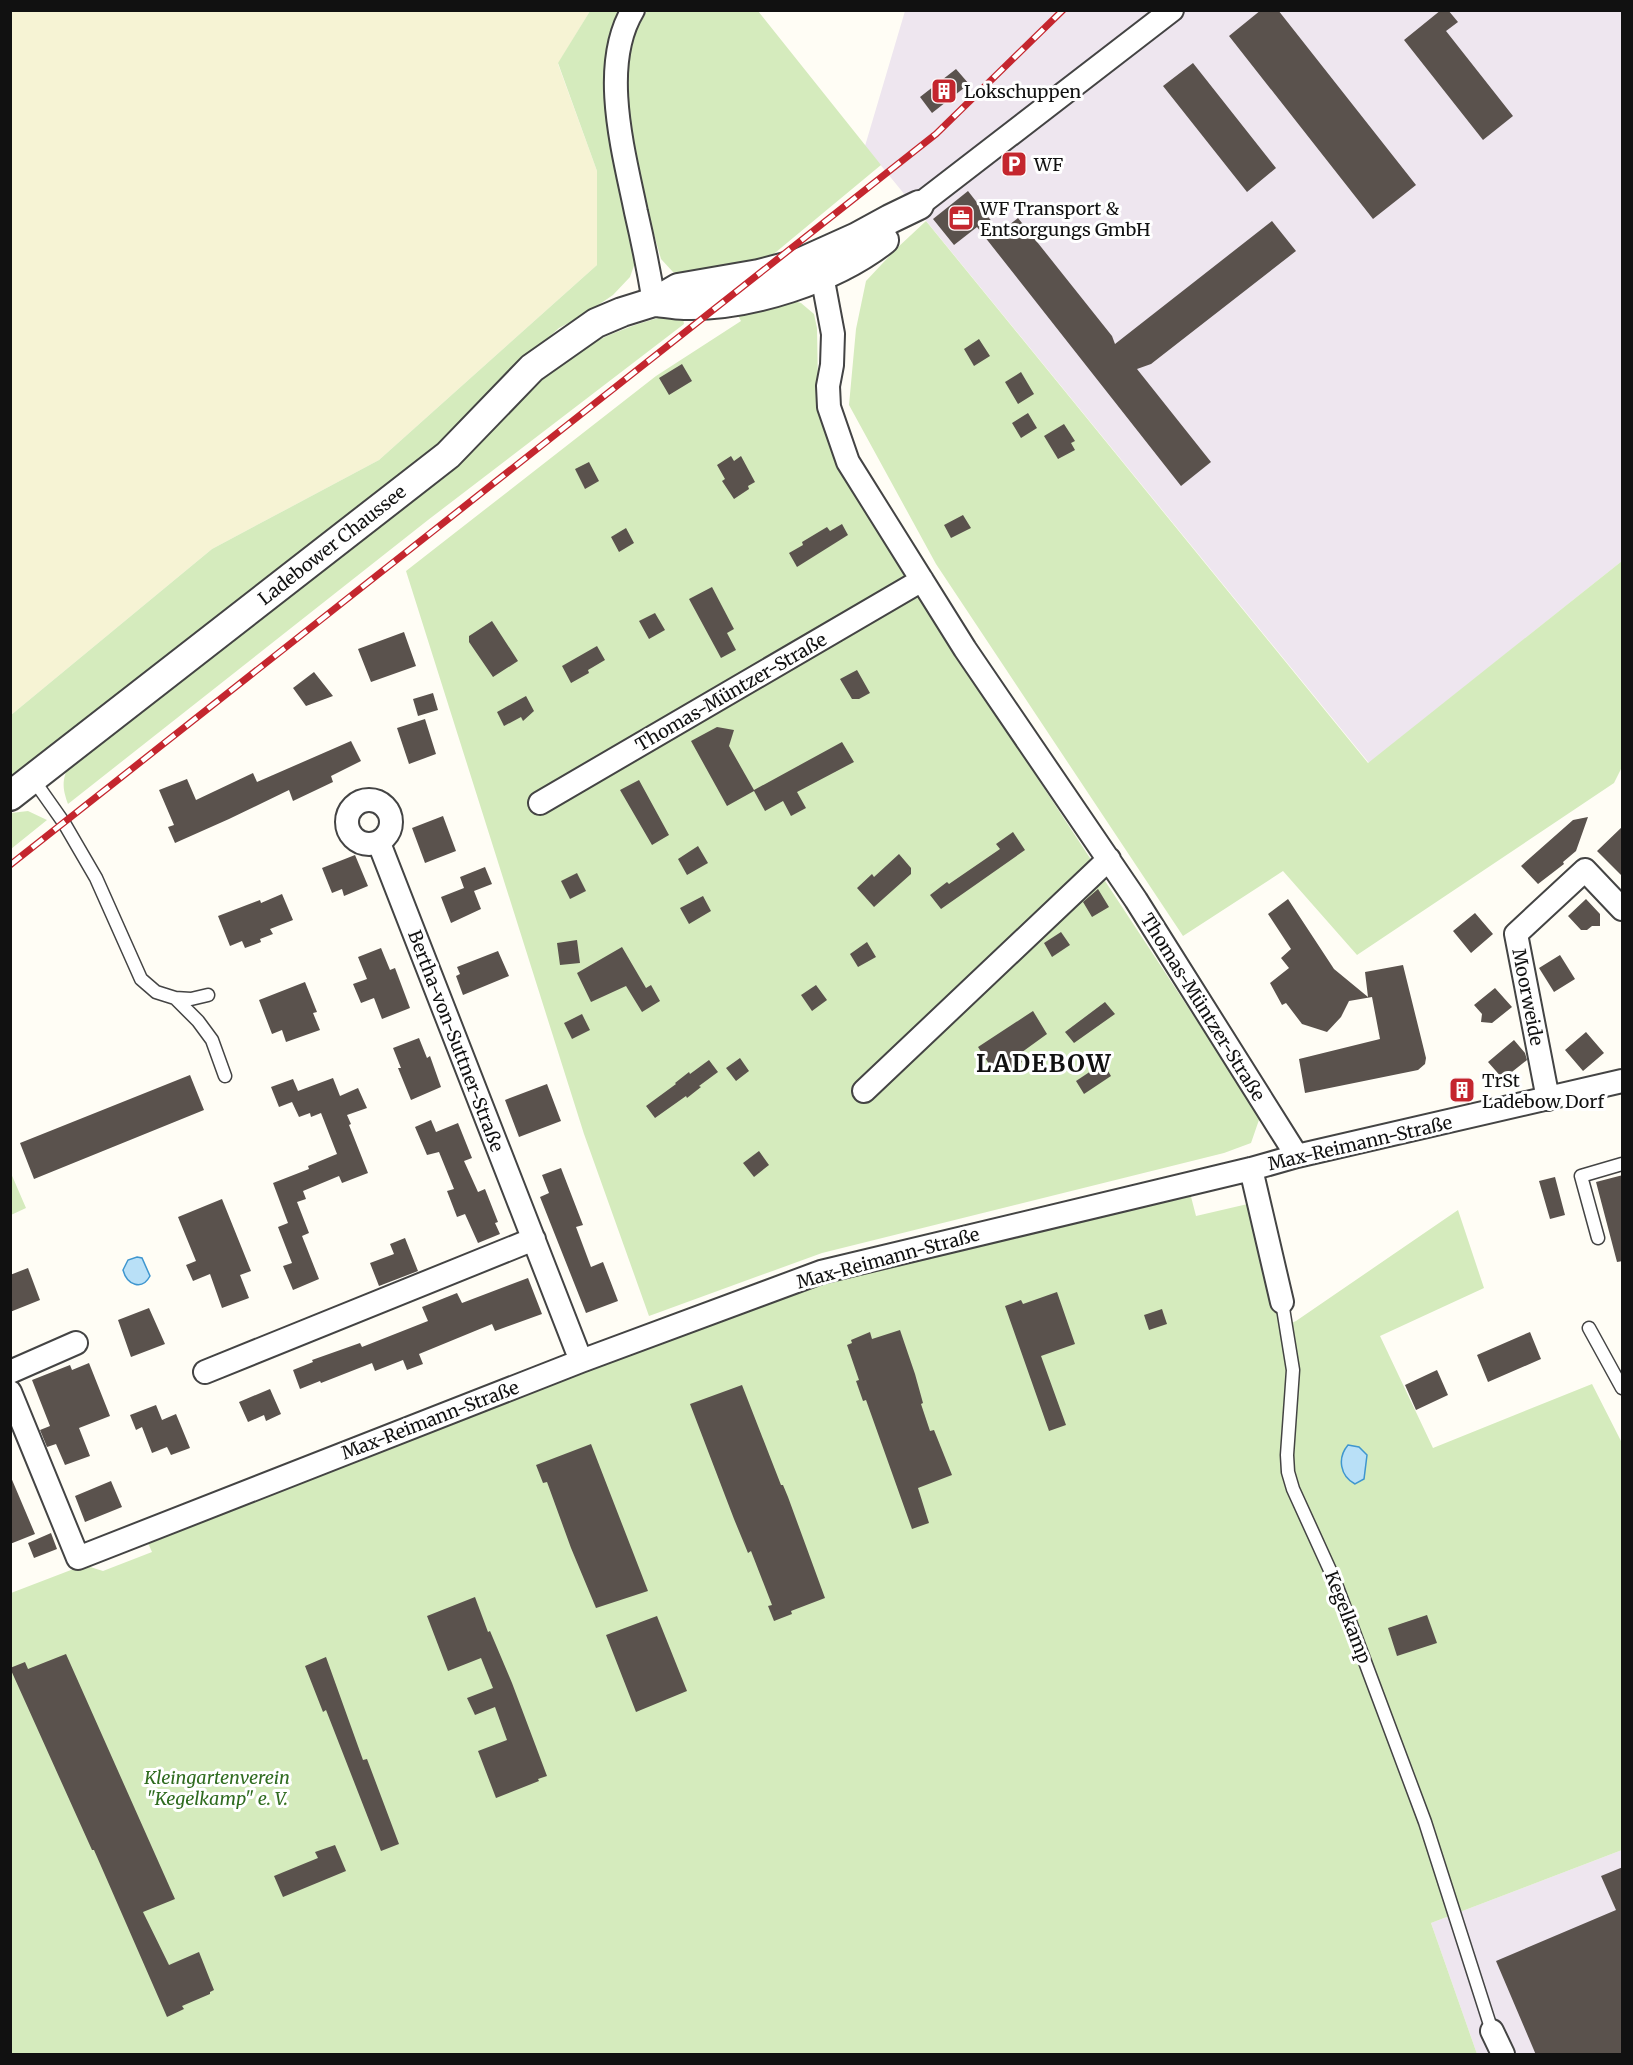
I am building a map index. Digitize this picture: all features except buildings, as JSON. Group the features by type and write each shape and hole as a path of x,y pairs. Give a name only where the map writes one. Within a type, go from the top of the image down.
{"street":[{"path":"633,10 620,43 616,73 618,112 654,302"},
{"path":"919,205 1172,10"},
{"name":"Ladebower Chaussee","path":"10,796 448,454 532,368 596,323 654,302 683,305 724,302 764,294 817,267 872,249 897,229 919,205"},
{"name":"Thomas-Müntzer-Straße","path":"817,267 833,334 828,386 829,407 848,462 965,649 1136,900 1297,1156"},
{"name":"Thomas-Müntzer-Straße","path":"540,803 922,580"},
{"name":"Bertha-von-Suttner-Straße","path":"379,843 581,1361"},
{"path":"864,1090 1109,859"},
{"name":"Moorweide","path":"1548,1099 1516,934 1585,870 1623,909"},
{"name":"Max-Reimann-Straße","path":"10,1392 78,1558 581,1361 820,1272 1297,1156 1623,1081"},
{"name":"Kegelkamp","path":"1251,1169 1282,1302"},
{"path":"205,1372 534,1239"},
{"path":"10,1372 76,1343"},
{"name":"Kegelkamp","path":"1492,2031 1503,2055"}],"lane":[{"path":"32,778 64,823 96,878 141,979 156,992 175,999 191,999 208,995"},
{"path":"175,999 198,1021 212,1040 225,1076"},
{"path":"1598,1238 1581,1176 1623,1164"},
{"name":"Kegelkamp","path":"1282,1302 1293,1370 1287,1455 1288,1472 1293,1489 1334,1579 1425,1822 1492,2031"},
{"path":"1589,1329 1623,1389"}],"shaded area":[{"path":"11,11 590,11 558,64 597,171 597,265 379,460 212,549 11,715"},
{"path":"905,11 1622,11 1622,561 1369,763 865,146"},
{"path":"1622,1850 1622,2054 1477,2054 1431,1923"}],"green space":[{"path":"590,11 621,11 611,34 606,65 636,260 630,277 613,295 559,328 440,445 11,780 11,715 212,549 379,460 597,265 597,171 558,63"},
{"path":"647,11 758,11 881,165 758,267 694,279 673,272 661,259 626,109 626,76 631,39"},
{"path":"926,221 1368,763 1622,561 1622,767 1614,783 1357,955 1283,871 1183,936 936,564 849,405 856,329 866,281"},
{"path":"787,299 801,303 814,314 817,328 818,388 822,424 832,452 901,559 901,570 1260,1117 1251,1143 1224,1153 822,1253 649,1316 584,1134 406,571 656,376 741,321 734,308"},
{"path":"682,313 684,324 428,520 68,804 64,784 69,764 574,351 614,333"},
{"path":"28,811 47,820 11,849 11,813"},
{"path":"10,1171 26,1208 11,1215 10,1215"},
{"name":"Kleingartenverein \"Kegelkamp\" e. V.","path":"1189,1189 1196,1216 1252,1203 1282,1327 1296,1321 1458,1210 1484,1288 1380,1336 1433,1448 1592,1384 1622,1443 1622,1850 1431,1923 1477,2054 11,2054 11,1593 84,1565 103,1571 152,1552 148,1543 584,1368 850,1271"}],"water":[{"path":"142,1258 150,1276 147,1281 139,1285 131,1282 123,1270 128,1260"},
{"path":"1348,1445 1359,1447 1367,1455 1364,1479 1355,1484 1343,1472 1341,1461"}],"railway":[{"path":"10,865 936,134 1063,10"}],"place":[{"name":"Lokschuppen","path":"944,91"},
{"name":"WF","path":"1014,164"},
{"name":"WF Transport & Entsorgungs GmbH","path":"961,218"},
{"name":"TrSt Ladebow Dorf","path":"1462,1090"}],"district":[{"name":"LADEBOW","path":"1044,1063"}]}
